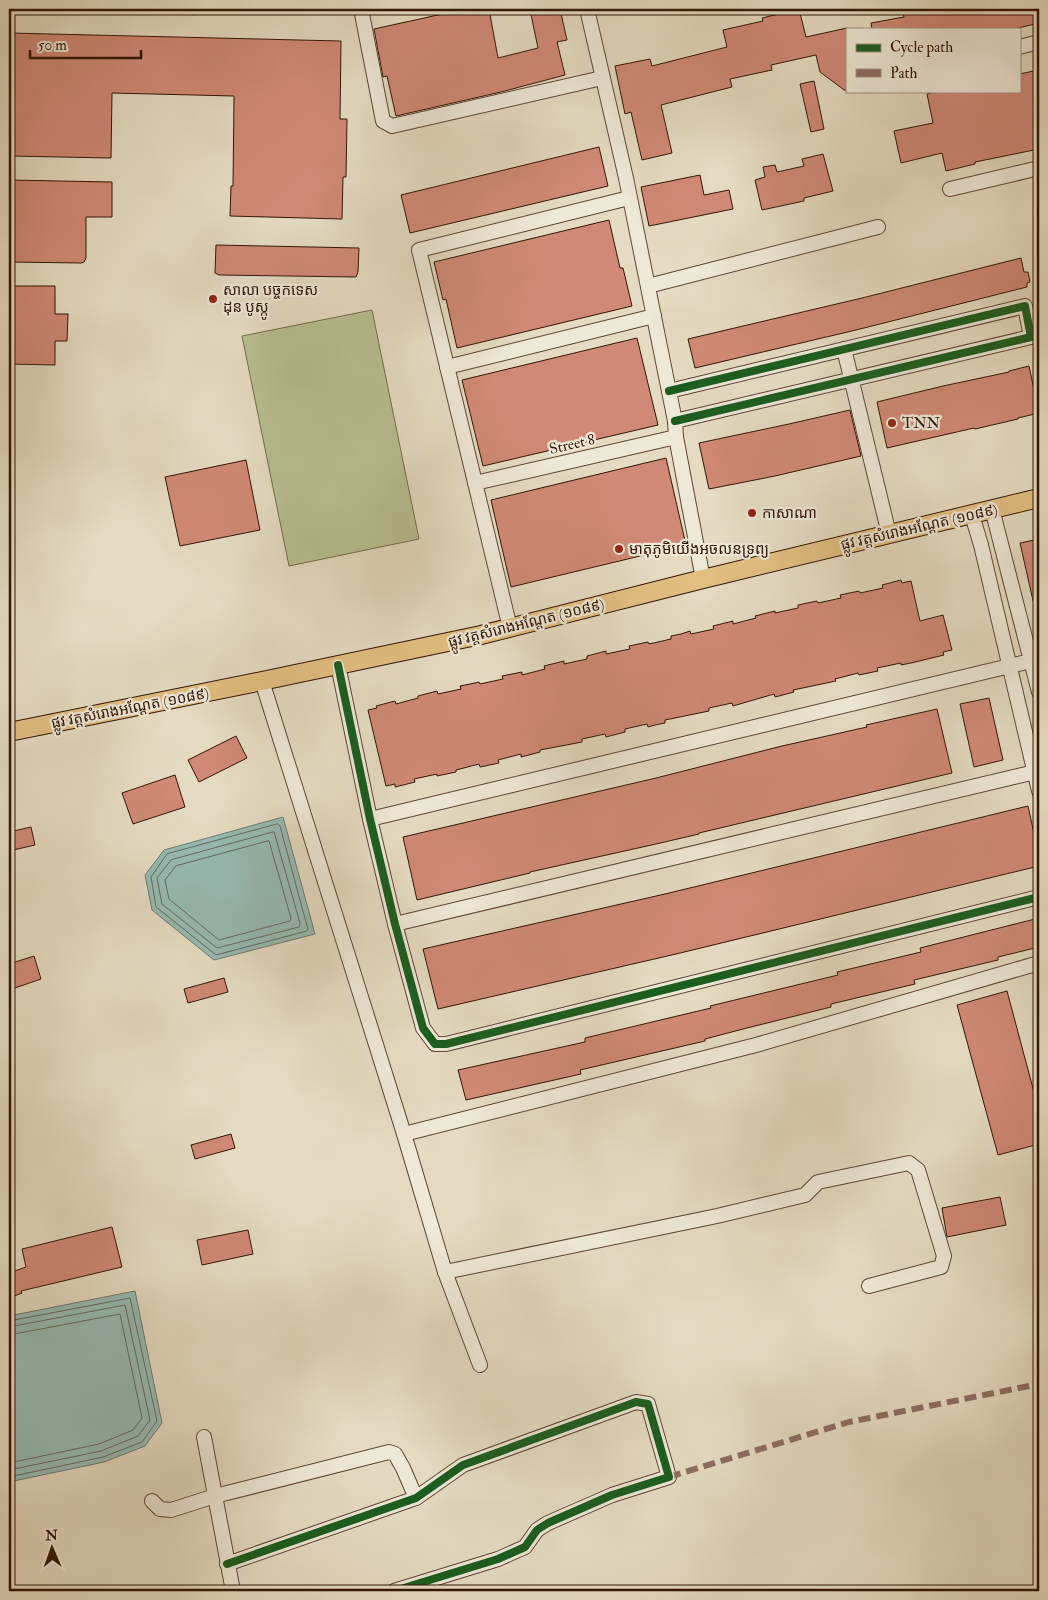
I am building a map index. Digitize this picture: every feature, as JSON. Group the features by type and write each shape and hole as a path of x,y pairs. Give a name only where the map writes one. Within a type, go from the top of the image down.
{"main road":[{"name":"ផ្លូវ វត្តសំរោងអណ្ដែត (១០៨៩)","path":"9,732 262,682 510,628 703,579 1039,498"}],"street":[{"path":"361,9 384,121 392,126 602,78"},
{"path":"587,9 648,286 675,421 676,437 703,579"},
{"path":"1020,47 1039,42"},
{"path":"950,189 1039,168"},
{"path":"510,628 419,250 630,198"},
{"path":"648,286 878,227"},
{"path":"669,390 1025,306 1031,337 675,421"},
{"path":"447,367 654,316"},
{"path":"844,349 889,534"},
{"name":"Street 8","path":"475,483 676,437"},
{"path":"992,509 1035,660 1039,692"},
{"path":"972,515 1037,772 1039,791"},
{"path":"370,819 1035,660"},
{"path":"338,665 394,924 423,1028 435,1044 446,1044 1039,897"},
{"path":"262,682 404,1134 445,1272 480,1365"},
{"path":"394,924 1037,772"},
{"path":"404,1134 756,1045 1039,963"},
{"path":"445,1272 805,1196 818,1182 909,1163 918,1170 921,1178 944,1256 941,1267 869,1286"},
{"path":"227,1564 416,1498 463,1465 636,1402 648,1404 669,1478 612,1495 548,1523 537,1530 525,1547 498,1558 394,1591"},
{"path":"204,1437 233,1591"},
{"path":"152,1501 160,1509 171,1510 215,1496 389,1452 395,1454 416,1498"}],"green space":[{"path":"372,310 419,539 289,566 242,336"}],"water":[{"path":"193,9 250,9 193,15"},
{"path":"283,817 315,934 214,960 152,910 145,875 164,850"},
{"path":"135,1291 162,1423 145,1446 104,1462 9,1482 9,1316"}],"building":[{"path":"455,9 489,9 498,58 538,48 530,10 560,9 567,40 557,42 565,75 396,116 387,76 383,77 374,29 456,11"},
{"path":"799,9 806,37 846,28 846,91 820,72 816,55 771,65 772,70 730,79 732,87 661,105 672,153 642,160 631,112 625,114 615,66 650,59 652,66 727,47 723,30 763,21 762,18"},
{"path":"902,9 1038,9 1039,23 1018,28 872,28 871,23 904,17"},
{"path":"9,33 341,41 340,119 347,119 346,177 343,177 342,219 230,216 231,186 233,186 234,96 112,93 111,158 10,156 11,91 9,91"},
{"path":"1039,70 1039,149 975,162 975,164 946,171 942,153 901,163 894,131 933,123 927,94 934,92 1020,92 1020,74"},
{"path":"814,81 824,129 811,132 800,84"},
{"path":"599,147 608,186 410,233 401,195"},
{"path":"823,154 833,191 804,198 804,201 762,210 755,180 765,177 763,167 775,165 777,172 804,166 802,159"},
{"path":"700,175 704,195 729,190 733,209 649,226 641,187"},
{"path":"9,180 112,182 112,217 86,217 86,258 84,262 9,262"},
{"path":"609,220 620,268 623,268 632,306 457,348 446,299 443,300 434,262"},
{"path":"216,245 359,248 358,272 356,277 219,275 215,273"},
{"path":"1021,258 1024,272 1028,272 1030,282 1027,283 1027,287 695,368 688,339"},
{"path":"9,286 55,286 55,314 68,314 67,341 55,341 55,365 9,364"},
{"path":"637,338 658,425 483,466 462,380"},
{"path":"1029,366 1039,413 887,448 877,402"},
{"path":"850,410 861,456 709,489 699,443"},
{"path":"666,458 686,545 511,587 491,500"},
{"path":"246,460 260,530 180,546 165,477"},
{"path":"1039,539 1039,605 1034,605 1020,543"},
{"path":"901,580 902,583 911,581 920,621 943,615 952,650 943,652 944,655 901,665 901,663 877,668 878,671 859,675 858,673 835,679 836,681 793,690 794,692 775,697 774,694 733,706 732,703 709,708 709,711 665,720 665,723 648,727 647,724 625,729 625,732 606,737 605,734 582,739 582,742 540,750 540,752 521,757 521,754 498,760 499,763 480,767 479,764 456,770 456,772 414,779 415,782 395,787 395,784 386,786 368,710 377,708 376,706 395,701 396,704 437,691 438,694 461,689 460,686 503,679 502,676 522,672 522,675 545,669 544,666 564,661 564,664 587,659 587,656 606,651 606,654 630,649 629,646 671,639 671,636 690,631 691,634 714,629 713,626 733,621 733,624 775,611 775,613 798,608 798,605 817,601 818,603 841,598 840,595 883,588 882,585"},
{"path":"989,698 1003,760 974,767 960,704"},
{"path":"937,709 952,773 417,900 403,837 656,778"},
{"path":"236,736 247,758 199,782 188,760"},
{"path":"175,775 185,807 133,824 122,793"},
{"path":"1028,806 1039,857 1039,866 676,954 438,1009 423,949 665,894"},
{"path":"31,827 35,845 9,851 9,832"},
{"path":"1039,918 1039,947 998,957 998,960 914,980 915,984 831,1004 831,1007 705,1039 705,1041 580,1070 581,1074 466,1100 458,1070 585,1042 585,1038 838,975 837,972 921,952 920,948"},
{"path":"34,956 41,979 9,990 9,964"},
{"path":"224,978 228,992 188,1003 184,989"},
{"path":"1007,991 1039,1111 1039,1144 998,1155 957,1005"},
{"path":"231,1134 235,1148 195,1159 191,1145"},
{"path":"1000,1197 1006,1225 947,1237 942,1208"},
{"path":"112,1227 122,1267 21,1291 22,1293 9,1298 9,1273 26,1267 22,1249"},
{"path":"248,1230 253,1254 202,1265 197,1240"}],"marked path":[{"path":"669,1477 849,1422 1039,1384"}],"cycle path":[{"path":"669,391 1025,306 1031,337 675,421"},
{"path":"338,665 370,819 395,924 423,1028 435,1044 446,1044 1039,897"},
{"path":"227,1564 416,1498 463,1465 636,1402 648,1404 669,1477 612,1495 548,1523 537,1530 525,1547 498,1559 394,1591"}],"place":[{"name":"សាលា បច្ចកទេស ដុន បូស្កូ","path":"213,299"},
{"name":"TNN","path":"892,423"},
{"name":"កាសាណា","path":"752,513"},
{"name":"មាតុភូមិយើងអចលនទ្រព្យ","path":"619,549"}]}
